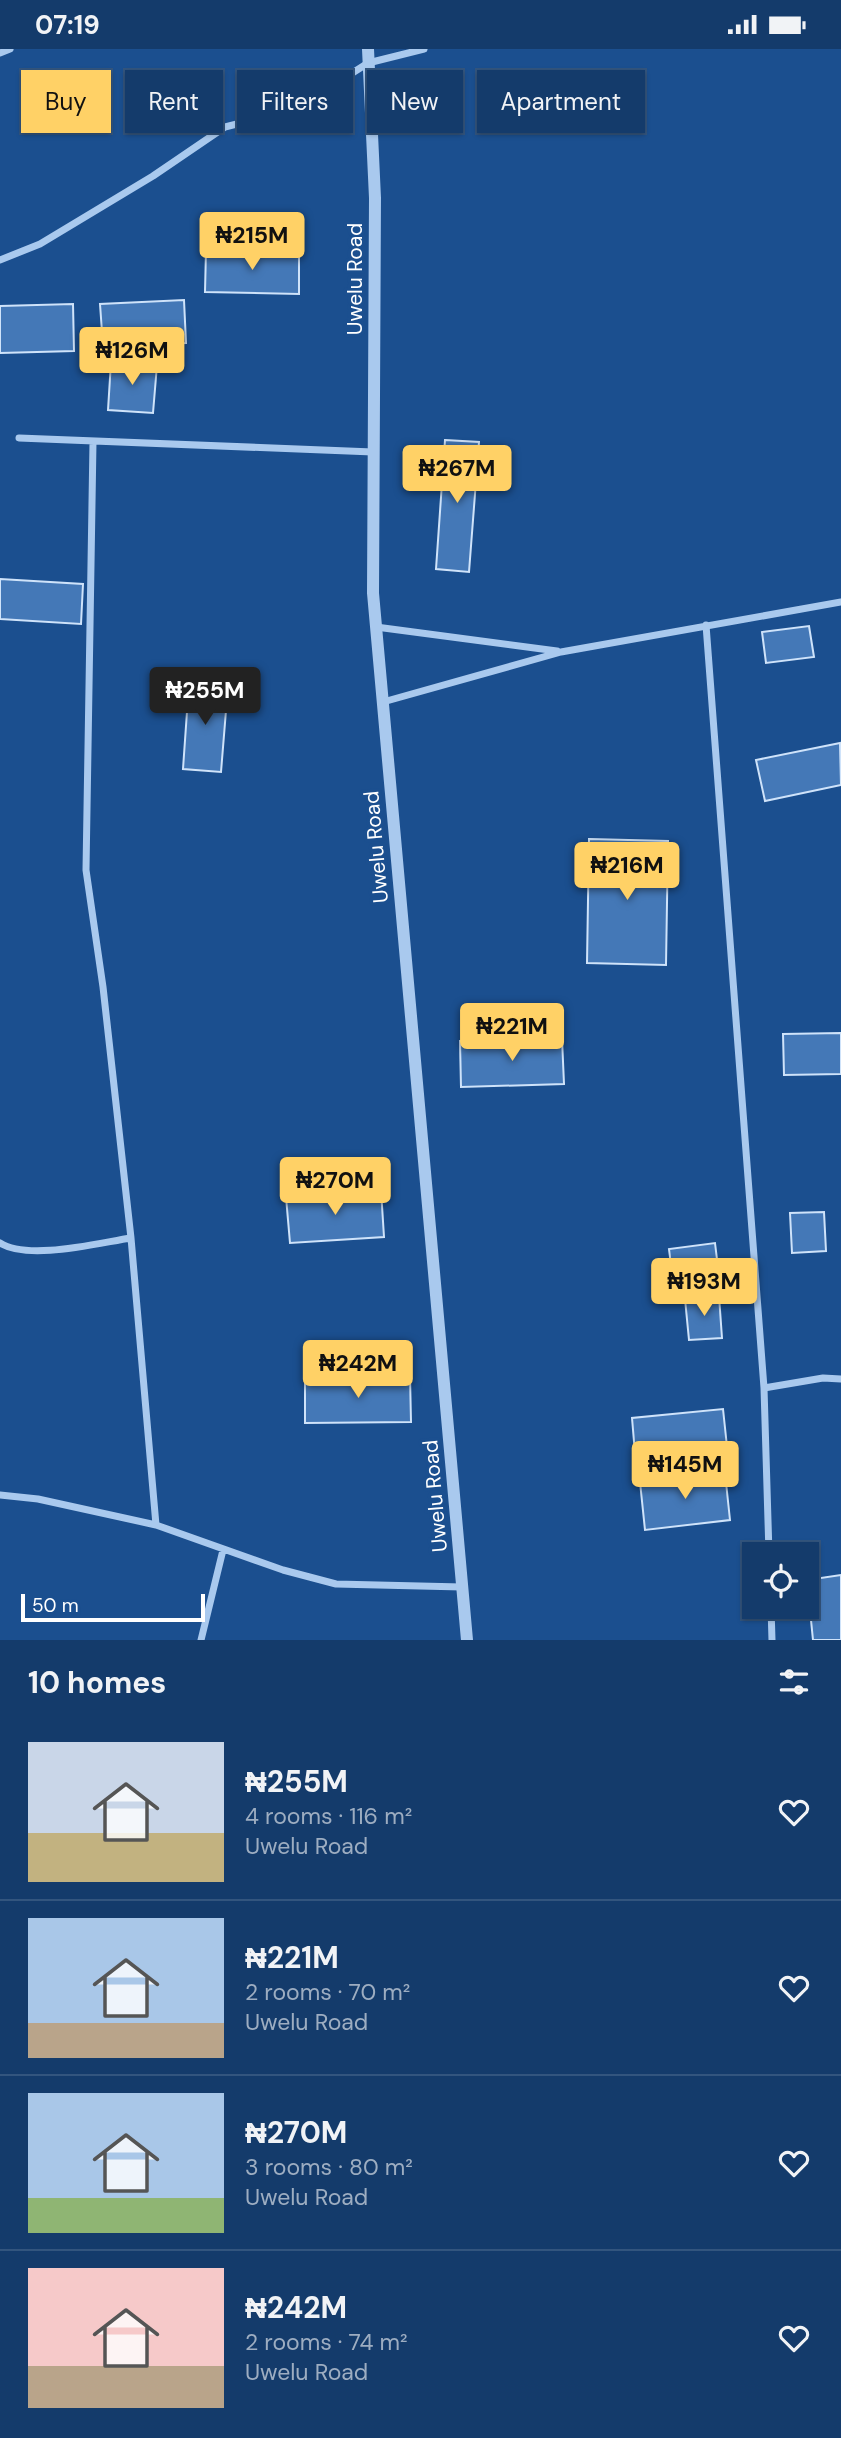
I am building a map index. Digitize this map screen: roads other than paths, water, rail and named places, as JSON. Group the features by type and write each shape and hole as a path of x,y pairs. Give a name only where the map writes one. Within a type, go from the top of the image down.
{"street":[{"name":"Uwelu Road","path":"368,49 375,198 373,593 467,1640"},
{"path":"0,260 40,244 153,176 225,127 296,109 368,63 424,49"},
{"path":"19,438 373,452"},
{"path":"93,442 86,870 103,987 131,1238 156,1525"},
{"path":"383,702 561,652 841,602"},
{"path":"706,625 764,1388 769,1542"},
{"path":"376,627 561,652"},
{"path":"0,1243 12,1251 38,1251 131,1238"},
{"path":"764,1388 823,1378 841,1379"},
{"path":"0,1495 38,1499 156,1525 223,1550 336,1584 462,1587"},
{"path":"201,1640 223,1550"},
{"path":"771,1619 772,1640"}]}
